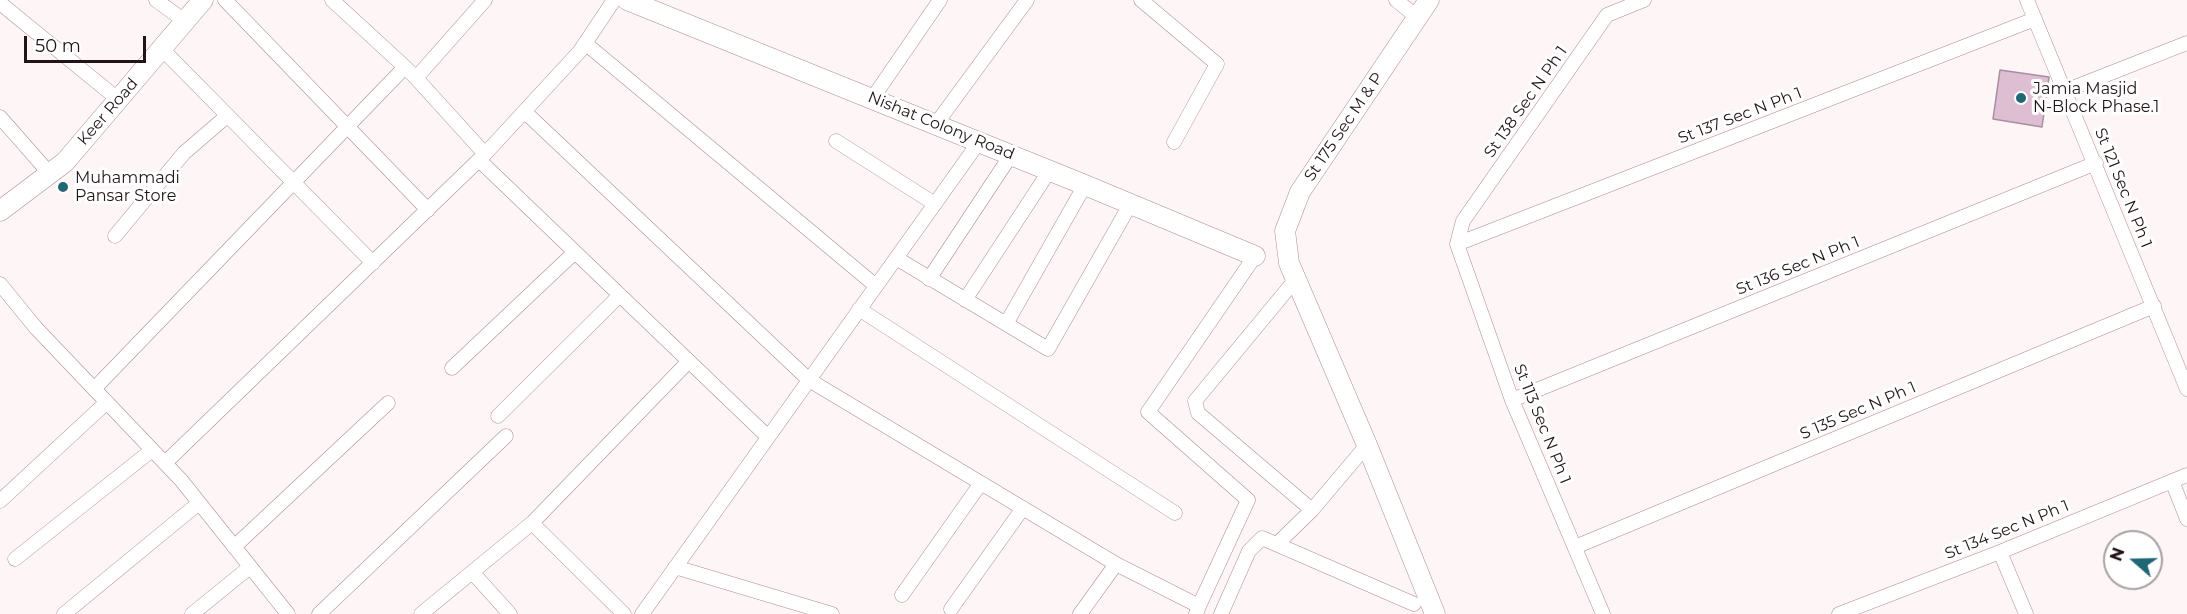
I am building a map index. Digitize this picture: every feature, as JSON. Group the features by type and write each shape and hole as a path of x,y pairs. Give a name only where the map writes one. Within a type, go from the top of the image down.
{"street":[{"path":"156,0 186,22"},
{"name":"Keer Road","path":"0,211 65,162 204,0"},
{"path":"225,0 345,127 428,210"},
{"path":"332,0 416,78 482,157 575,252 768,437"},
{"path":"416,78 485,0"},
{"path":"165,463 482,157 585,43 614,0"},
{"name":"Nishat Colony Road","path":"627,0 1085,184 1254,256"},
{"path":"872,99 940,0"},
{"path":"936,124 1027,0"},
{"path":"1141,0 1217,64 1174,142"},
{"path":"1396,0 1417,17"},
{"name":"St 175 Sec M & P","path":"1429,0 1300,192 1285,231 1293,271 1367,445 1417,604 1436,614"},
{"name":"St 138 Sec N Ph 1","path":"1457,244 1463,221 1607,15 1644,0"},
{"name":"St 121 Sec N Ph 1","path":"2027,0 2096,163 2187,389"},
{"path":"0,3 119,100"},
{"name":"St 137 Sec N Ph 1","path":"1457,244 2035,19"},
{"path":"585,43 876,286"},
{"path":"2065,91 2187,43"},
{"path":"163,50 292,184 373,263"},
{"path":"94,389 405,67"},
{"path":"525,112 809,380 1116,564 1198,610 1248,500 1148,412 1254,256"},
{"path":"115,236 184,153 227,116"},
{"path":"0,117 50,174"},
{"path":"836,141 934,204"},
{"path":"642,614 979,141"},
{"path":"930,279 1011,155"},
{"name":"St 136 Sec N Ph 1","path":"1512,400 2096,163"},
{"path":"965,300 1050,170"},
{"path":"1006,324 1085,184"},
{"path":"896,258 1047,349 1131,203"},
{"name":"St 113 Sec N Ph 1","path":"1457,244 1512,400 1603,614"},
{"path":"452,368 575,252"},
{"path":"1293,271 1195,401 1198,413 1312,510"},
{"path":"0,284 94,389 165,463 288,614"},
{"path":"498,416 620,295"},
{"name":"S 135 Sec N Ph 1","path":"1575,547 2154,306"},
{"path":"859,309 1175,513"},
{"path":"421,614 532,523 689,361"},
{"path":"0,501 107,402"},
{"path":"234,547 388,403"},
{"path":"319,614 506,436"},
{"path":"1277,544 1312,510 1367,445"},
{"path":"15,559 152,450"},
{"name":"St 134 Sec N Ph 1","path":"1839,614 2000,552 2187,475"},
{"path":"2172,481 2187,519"},
{"path":"902,594 981,483"},
{"path":"64,614 199,503"},
{"path":"951,609 1023,508"},
{"path":"532,523 624,614"},
{"path":"1221,614 1249,551 1262,538 1417,604"},
{"path":"2000,552 2026,614"},
{"path":"1080,614 1116,564"},
{"path":"192,614 250,567"},
{"path":"675,567 832,614"},
{"path":"472,572 510,614"}],"building":[{"name":"Jamia Masjid N-Block Phase.1","path":"2000,70 2049,77 2042,127 1993,119"}],"place":[{"name":"Jamia Masjid N-Block Phase.1","path":"2021,98"},
{"name":"Muhammadi Pansar Store","path":"63,187"}]}
